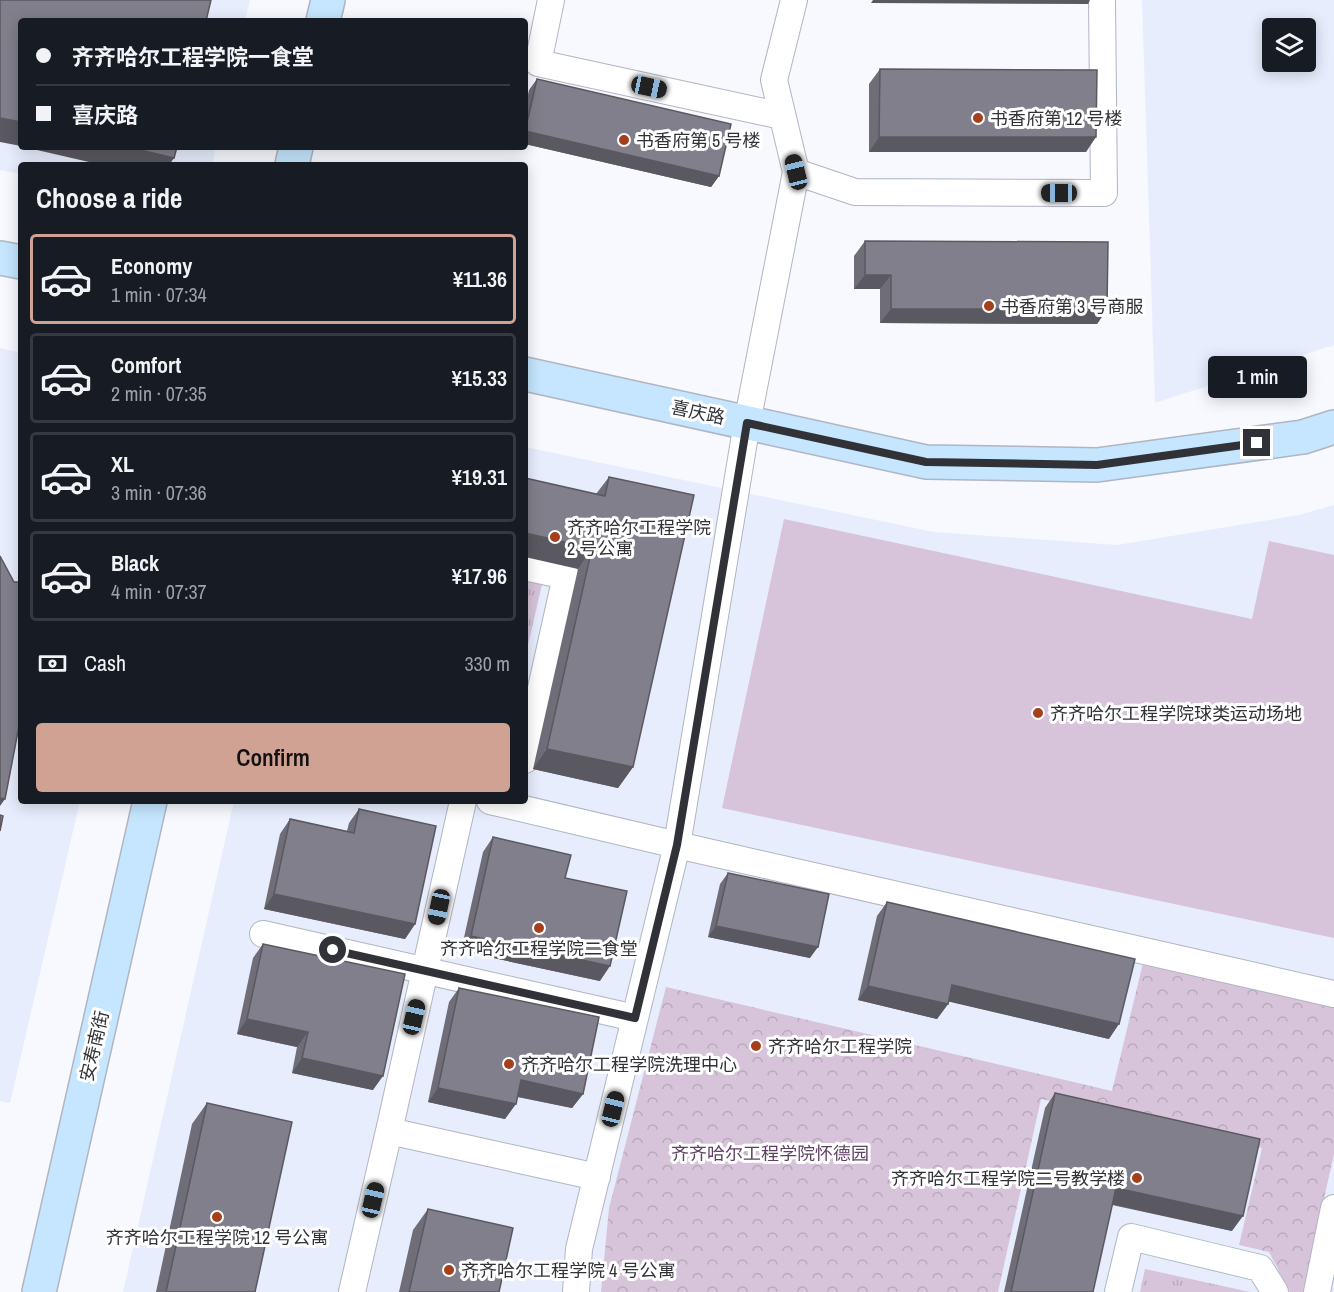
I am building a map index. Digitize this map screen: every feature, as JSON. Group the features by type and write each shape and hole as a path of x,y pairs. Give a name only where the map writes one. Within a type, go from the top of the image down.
{"main road":[{"path":"324,18 328,0"},
{"path":"0,258 18,261"},
{"name":"喜庆路","path":"528,375 926,462 1097,465 1303,437 1334,427"},
{"name":"安寿南街","path":"39,1292 149,804"}],"street":[{"path":"551,0 538,63 782,116"},
{"path":"576,1292 579,1249 677,845 747,423 796,172 774,80 794,0"},
{"path":"796,172 855,192 1104,193 1102,0"},
{"path":"528,568 566,576 528,747"},
{"path":"352,1292 462,804"},
{"path":"511,804 677,845 1334,994"},
{"path":"263,934 635,1018"},
{"path":"389,1131 597,1177"},
{"path":"1317,1292 1334,1208"},
{"path":"1118,1292 1131,1237 1260,1268 1275,1292"}],"shaded area":[{"path":"0,0 250,0 246,18 18,18 18,150 215,150 213,162 18,162 18,173 0,170"},
{"path":"1142,0 1334,0 1334,345 1155,403"},
{"path":"0,348 18,352 18,804 79,804 10,1103 0,1101"},
{"name":"齐齐哈尔工程学院","path":"528,448 934,532 1117,545 1299,515 1334,505 1334,1292 123,1292 233,804 528,804"}],"green space":[{"name":"齐齐哈尔工程学院球类运动场地","path":"784,519 1252,619 1269,541 1334,555 1334,938 722,808"},
{"path":"528,576 543,580 528,645"},
{"name":"齐齐哈尔工程学院怀德园","path":"1143,963 1334,1007 1334,1154 1303,1292 1290,1292 1269,1252 1239,1245 1262,1148 1041,1099 998,1292 601,1292 609,1208 666,987 1112,1091"},
{"path":"1145,1269 1250,1292 1140,1292"}],"building":[{"path":"0,0 211,0 207,18 18,18 18,121 0,118"},
{"name":"书香府第 12 号楼","path":"880,69 1097,70 1096,137 879,137"},
{"name":"书香府第 5 号楼","path":"537,79 731,124 719,176 528,132 528,118"},
{"path":"141,150 176,150 174,158"},
{"name":"书香府第 3 号商服","path":"865,241 1108,242 1107,309 891,309 891,275 865,275"},
{"path":"609,477 694,495 633,767 547,749 592,548 528,534 528,479 605,496"},
{"path":"0,556 14,582 18,582 18,732 5,799 0,798"},
{"path":"359,809 436,826 415,924 274,894 290,819 354,833"},
{"path":"0,815 3,816 0,831"},
{"name":"齐齐哈尔工程学院二食堂","path":"493,837 571,855 565,878 627,891 610,966 471,936"},
{"path":"728,873 829,894 818,947 716,926"},
{"path":"887,902 1135,959 1119,1024 952,985 948,1004 868,986"},
{"path":"263,944 405,974 383,1076 302,1058 308,1032 247,1019"},
{"name":"齐齐哈尔工程学院洗理中心","path":"459,988 599,1017 583,1094 521,1080 516,1104 438,1088"},
{"name":"齐齐哈尔工程学院二号教学楼","path":"1055,1093 1260,1139 1243,1216 1116,1188 1093,1292 1011,1292"},
{"name":"齐齐哈尔工程学院 12 号公寓","path":"207,1103 292,1122 255,1292 166,1292"},
{"name":"齐齐哈尔工程学院 4 号公寓","path":"428,1209 513,1228 499,1292 409,1292"}],"place":[{"name":"书香府第 12 号楼","path":"978,118"},
{"name":"书香府第 5 号楼","path":"624,140"},
{"name":"书香府第 3 号商服","path":"989,306"},
{"name":"齐齐哈尔工程学院 2 号公寓","path":"555,537"},
{"name":"齐齐哈尔工程学院球类运动场地","path":"1038,713"},
{"name":"齐齐哈尔工程学院二食堂","path":"539,928"},
{"name":"齐齐哈尔工程学院","path":"756,1046"},
{"name":"齐齐哈尔工程学院洗理中心","path":"509,1064"},
{"name":"齐齐哈尔工程学院二号教学楼","path":"1137,1178"},
{"name":"齐齐哈尔工程学院 12 号公寓","path":"217,1217"},
{"name":"齐齐哈尔工程学院 4 号公寓","path":"449,1270"}],"route":[{"path":"333,950 635,1018 677,845 747,423 926,462 1097,465 1257,443"}]}
